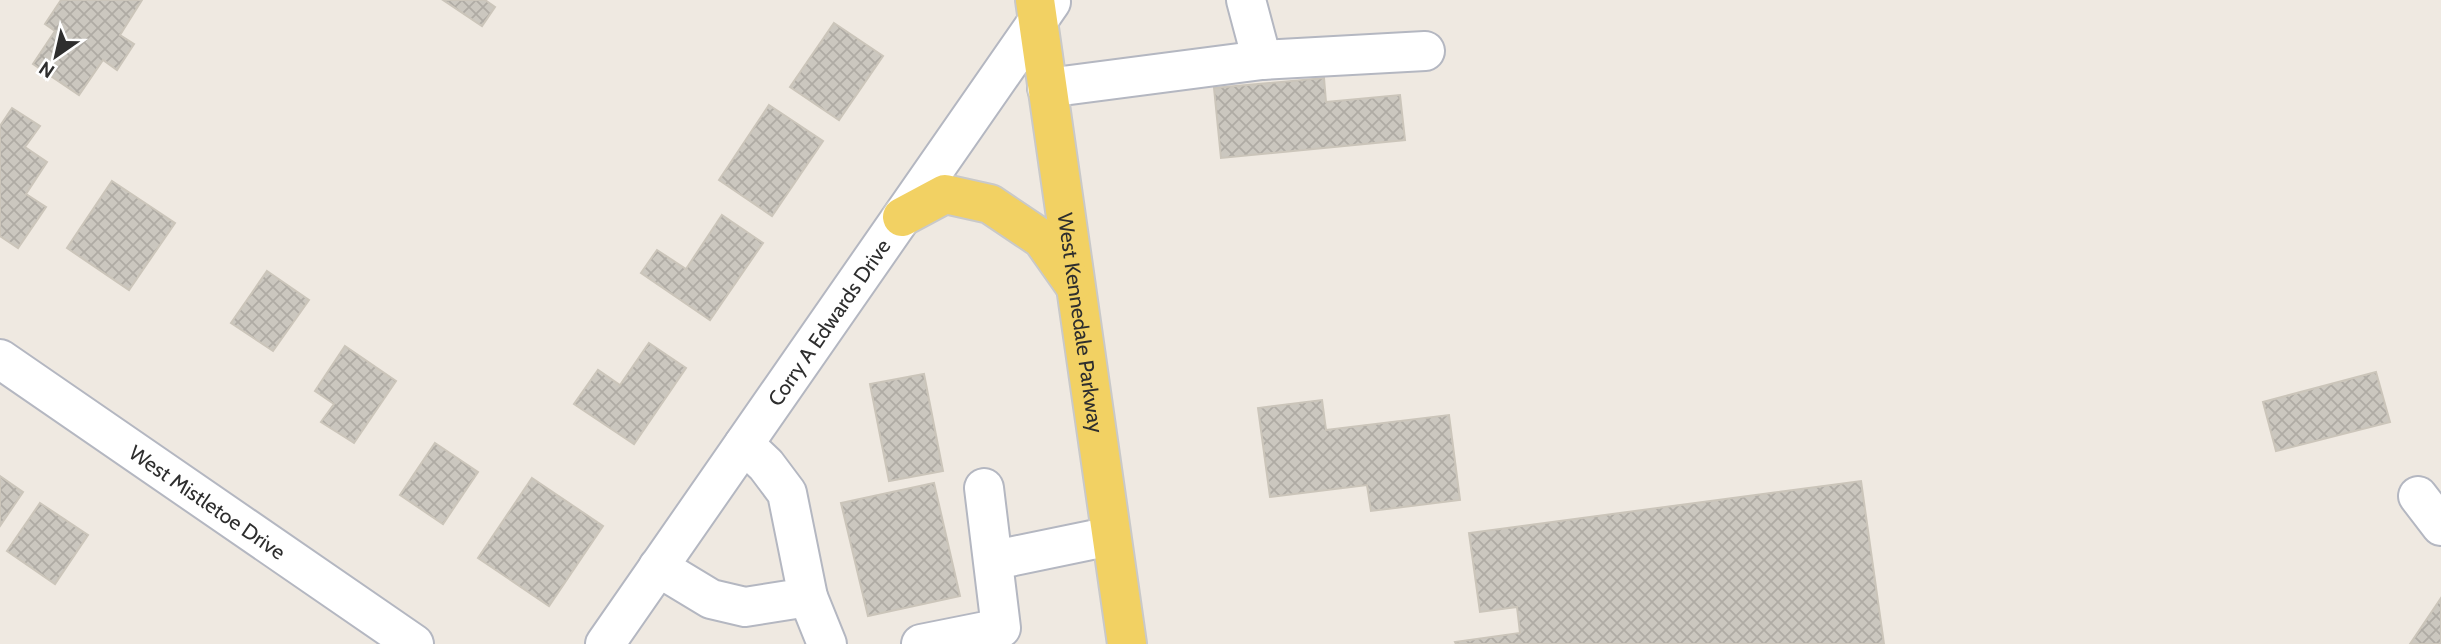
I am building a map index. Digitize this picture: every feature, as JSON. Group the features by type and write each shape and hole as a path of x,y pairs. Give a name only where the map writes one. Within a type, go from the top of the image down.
{"main road":[{"name":"West Kennedale Parkway","path":"1042,7 1047,88 1127,644"},
{"path":"902,217 945,194 990,204 1042,239 1076,287"}],"street":[{"path":"1246,0 1262,60"},
{"name":"Corry A Edwards Drive","path":"605,644 902,217 1042,7"},
{"path":"1047,88 1262,60 1425,51"},
{"name":"West Mistletoe Drive","path":"0,359 414,644"},
{"path":"744,444 766,465 788,493 808,597 827,644"},
{"path":"921,644 1003,636 984,488"},
{"path":"2418,496 2441,526"},
{"path":"995,559 1111,536"},
{"path":"658,567 711,599 745,607 808,597"}],"building":[{"path":"61,0 142,0 120,35 134,44 117,70 103,60 79,95 33,64 55,31 45,24"},
{"path":"443,0 485,0 495,7 482,26"},
{"path":"834,23 883,56 839,120 790,87"},
{"path":"1324,78 1326,102 1400,95 1405,140 1221,158 1214,88"},
{"path":"769,105 823,141 772,216 719,180"},
{"path":"12,108 40,126 25,147 47,162 26,194 46,207 18,248 0,236 0,126"},
{"path":"112,181 175,223 129,290 67,248"},
{"path":"722,215 763,243 710,320 641,273 657,250 686,269"},
{"path":"267,271 309,300 273,351 231,323"},
{"path":"649,343 686,368 634,444 574,404 598,370 620,385"},
{"path":"345,346 396,381 354,443 321,422 334,404 315,391"},
{"path":"2376,372 2390,422 2276,451 2263,402"},
{"path":"924,374 943,471 889,481 870,384"},
{"path":"1322,400 1326,430 1449,415 1460,500 1371,511 1367,485 1270,497 1258,408"},
{"path":"435,443 478,472 443,524 400,495"},
{"path":"0,476 23,492 0,526"},
{"path":"532,478 603,526 549,606 478,558"},
{"path":"1861,481 1884,644 1455,642 1520,633 1517,607 1480,612 1469,533"},
{"path":"934,483 960,596 868,616 841,503"},
{"path":"40,503 88,535 55,584 7,551"},
{"path":"2441,598 2441,644 2410,644"}]}
